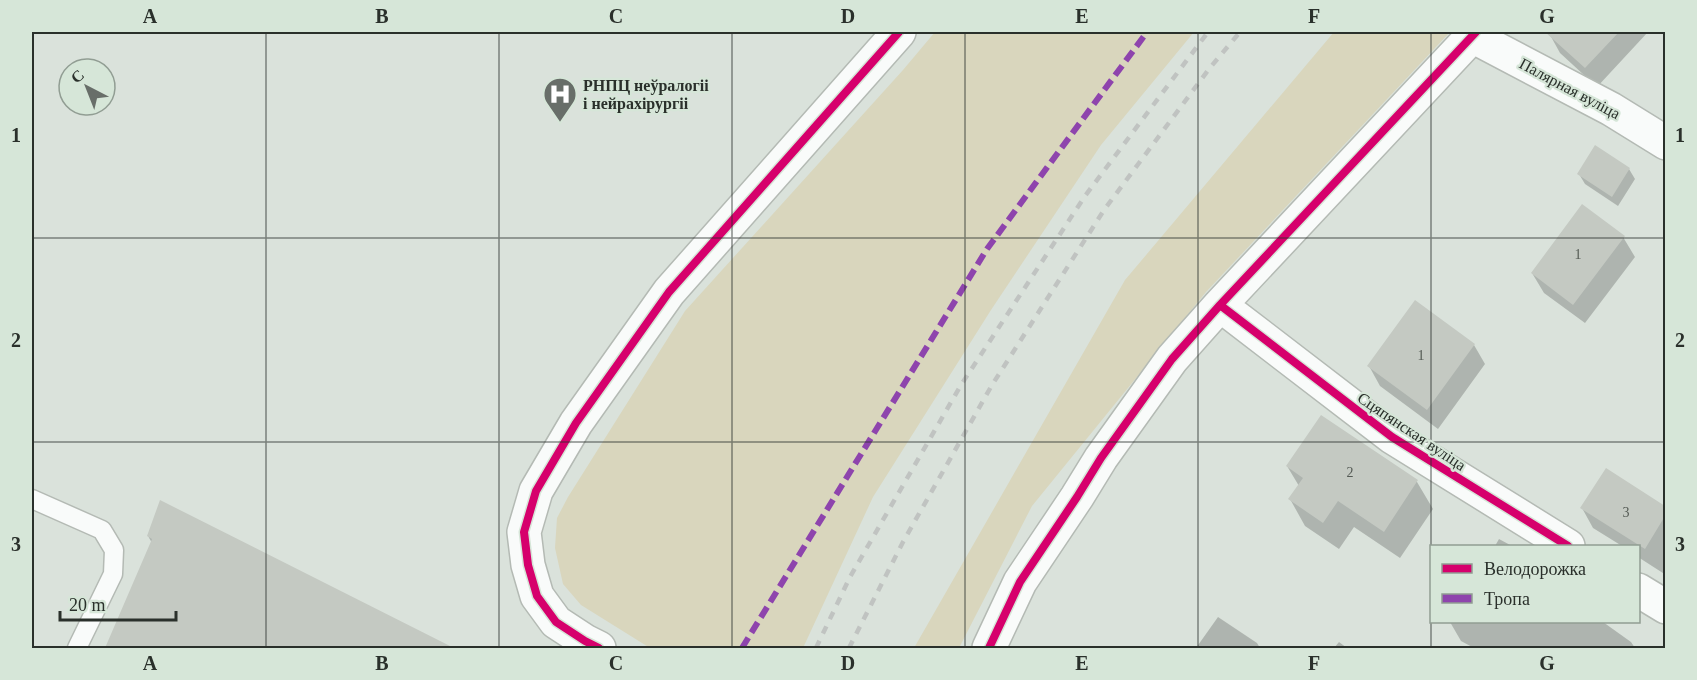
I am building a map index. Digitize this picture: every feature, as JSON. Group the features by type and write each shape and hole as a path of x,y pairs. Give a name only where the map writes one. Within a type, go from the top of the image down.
{"street":[{"path":"599,648 556,622 537,596 528,565 524,532 536,491 576,423 669,292 899,32"},
{"path":"989,648 1020,582 1101,458 1172,359 1474,34"},
{"name":"Палярная вуліца","path":"1474,34 1611,109 1665,143"},
{"name":"Сцяпянская вуліца","path":"1220,305 1392,437 1566,545"},
{"path":"1640,591 1665,607"}],"lane":[{"path":"32,499 102,530 114,550 113,574 77,648"}],"shaded area":[{"path":"935,32 1194,32 1101,145 991,310 873,497 803,648 650,648 581,605 563,584 555,548 557,518 685,311"},
{"path":"1334,32 1450,32 1206,292 1032,506 959,648 914,648 1125,280"}],"building":[{"path":"1545,32 1619,32 1585,68"},
{"path":"1595,145 1630,168 1612,197 1577,174"},
{"path":"1582,204 1625,236 1573,305 1531,273"},
{"path":"1415,300 1475,344 1427,410 1367,366"},
{"path":"1321,415 1418,480 1384,532 1338,501 1323,523 1288,499 1303,478 1286,466"},
{"path":"1606,468 1665,506 1665,516 1645,549 1580,508"},
{"path":"160,500 454,648 105,648 152,539 147,536"}],"railway":[{"path":"816,648 850,577 961,385 1085,196 1208,32"},
{"path":"849,648 903,542 992,385 1104,210 1209,69 1240,32"}],"marked path":[{"path":"742,648 987,249 1147,32"}],"cycle path":[{"path":"599,648 556,622 537,596 528,565 524,532 536,491 576,423 669,292 899,32"},
{"path":"989,648 1020,582 1101,458 1172,359 1476,32"},
{"path":"1220,305 1392,437 1566,545"}],"place":[{"name":"РНПЦ неўралогіі і нейрахірургіі","path":"560,123"}]}
